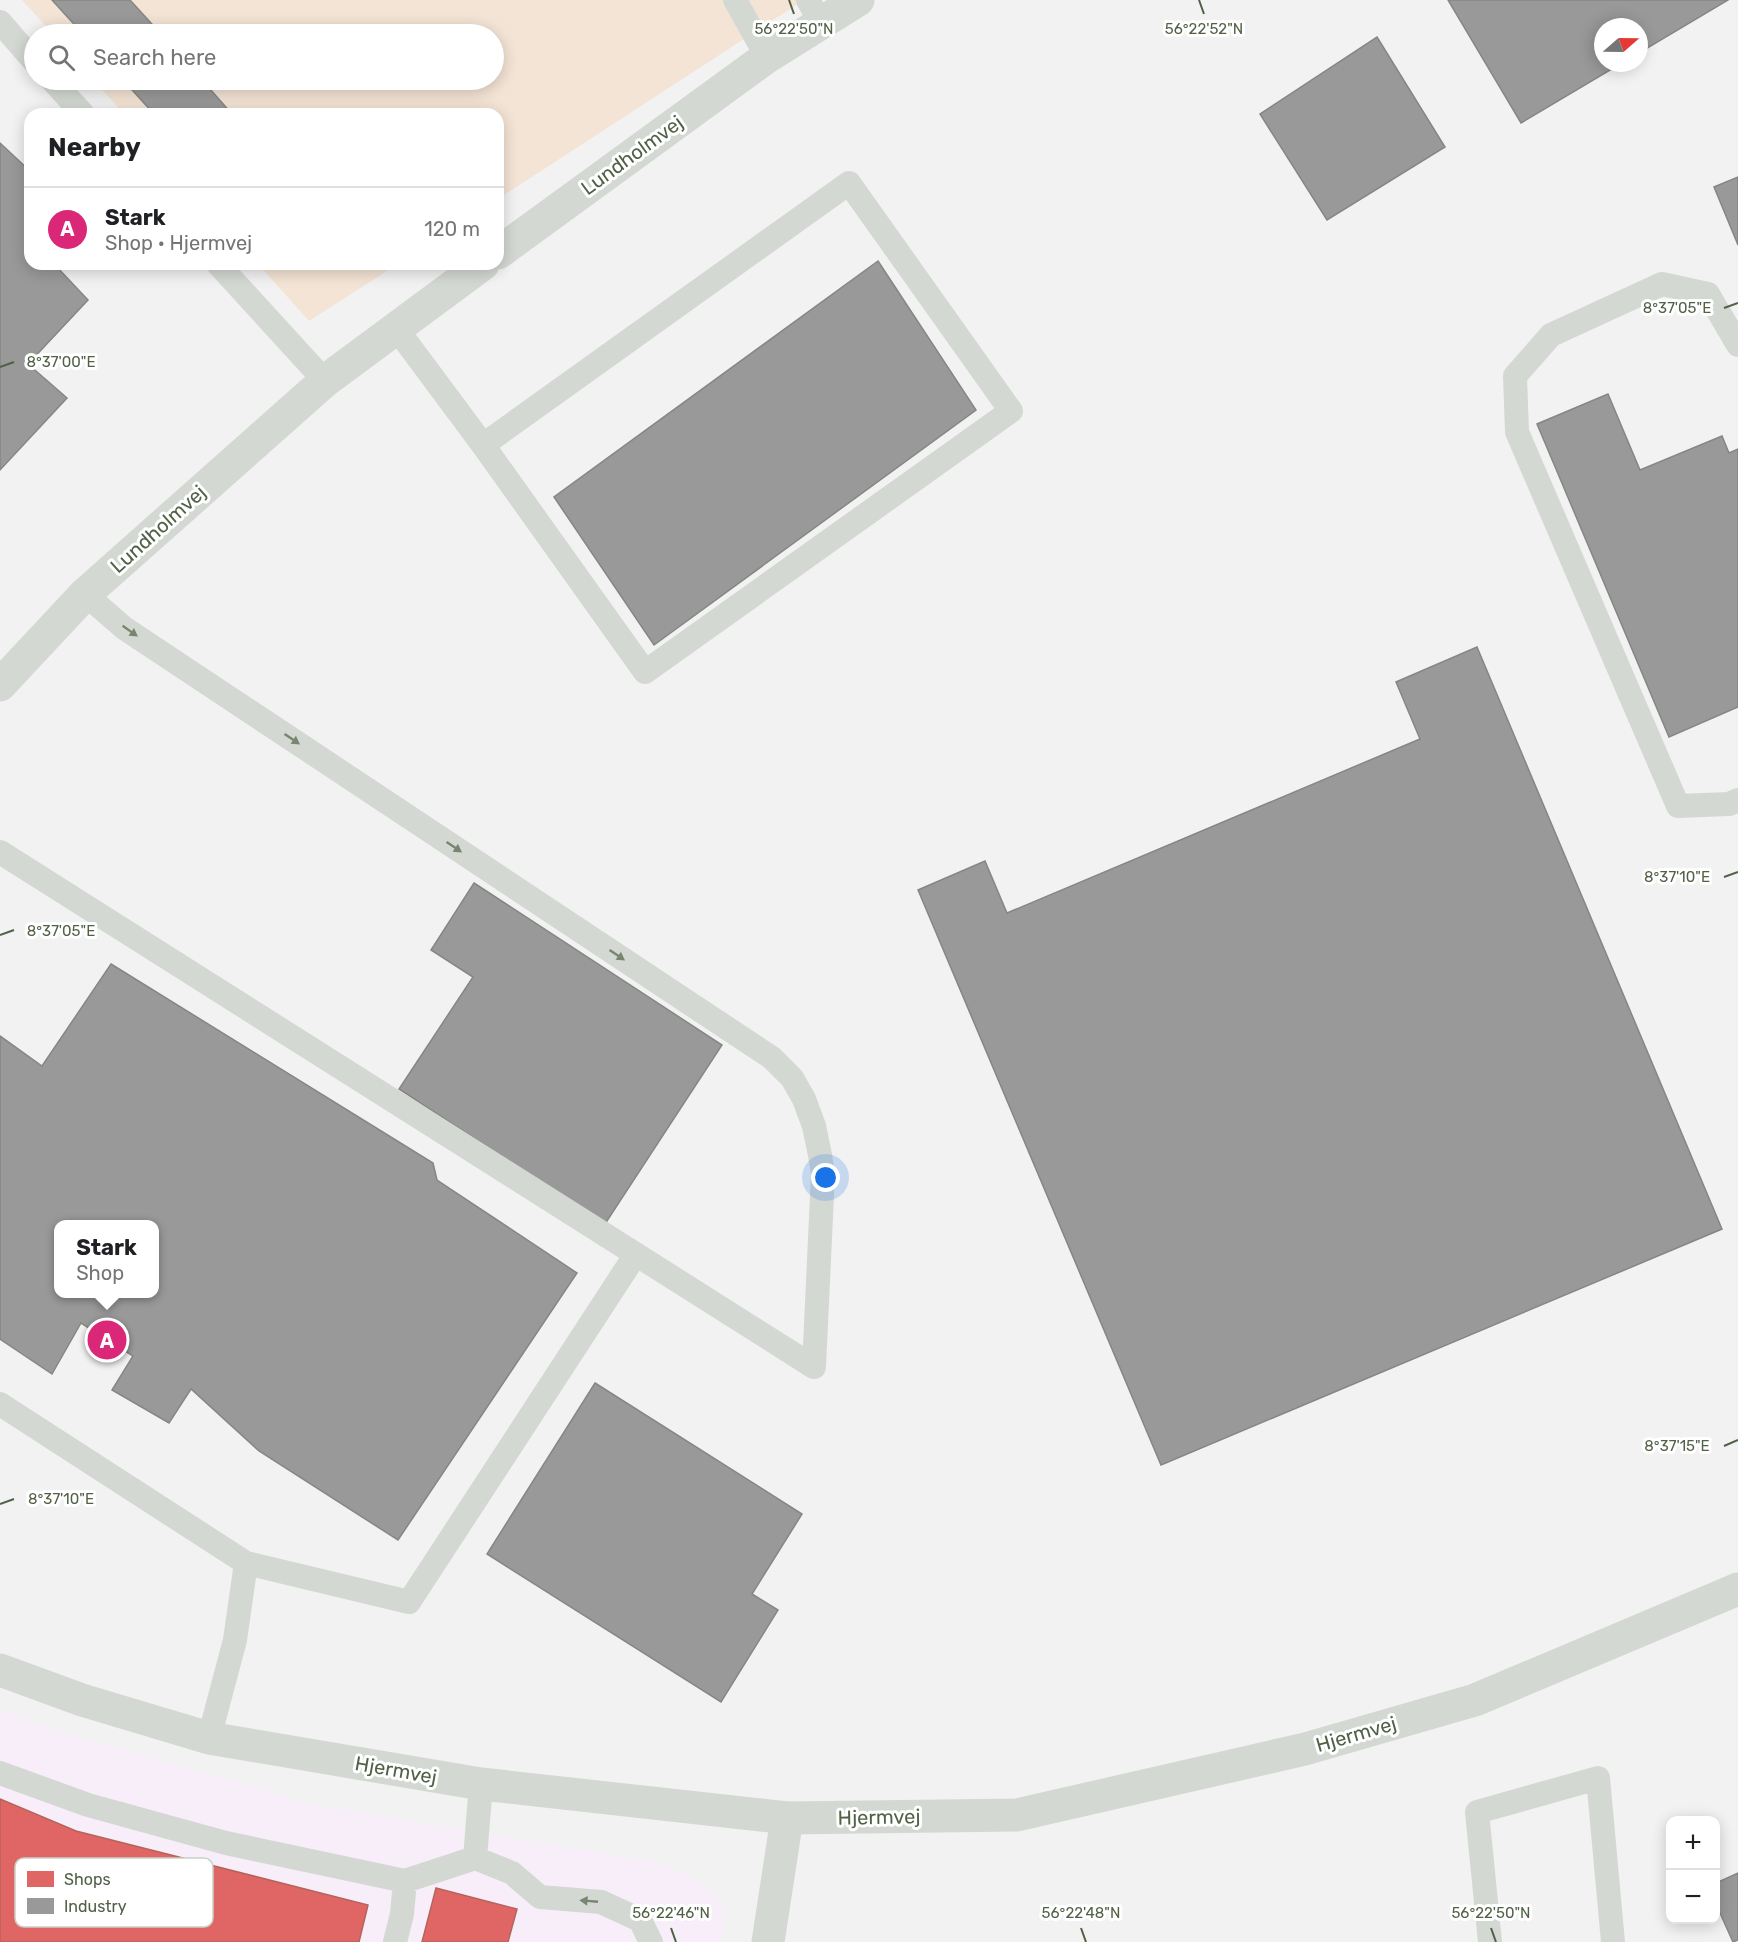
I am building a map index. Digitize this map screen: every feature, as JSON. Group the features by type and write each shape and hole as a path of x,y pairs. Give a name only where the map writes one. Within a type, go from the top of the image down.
{"street":[{"name":"Lundholmvej","path":"504,249 767,57 814,11 858,0"},
{"name":"Lundholmvej","path":"0,685 85,594 325,381 475,270"},
{"name":"Hjermvej","path":"0,1670 82,1700 209,1738 481,1784 787,1818 1017,1815 1305,1749 1474,1700 1738,1589"},
{"path":"768,1942 787,1818"}],"lane":[{"path":"735,0 767,57"},
{"path":"0,22 24,50"},
{"path":"61,90 78,108"},
{"path":"396,328 483,445 645,672 1011,411 849,183 483,445"},
{"path":"223,270 325,381"},
{"path":"1738,345 1708,294 1662,284 1551,334 1515,376 1517,432 1678,806 1729,804 1738,800"},
{"path":"2,857 814,1367 823,1174 814,1126 792,1078 772,1058 124,628 85,594"},
{"path":"0,1404 246,1563 409,1602 636,1254"},
{"path":"209,1738 235,1640 246,1563"},
{"path":"0,1773 88,1805 226,1843 405,1881 475,1858 512,1873 540,1897 601,1902 640,1920 651,1942"},
{"path":"1490,1942 1477,1812 1598,1778 1612,1942"},
{"path":"475,1858 481,1784"},
{"path":"395,1942 402,1914 405,1881"}],"shaded area":[{"path":"22,0 804,0 504,195 504,108 119,108 102,90 504,90 504,24 44,24"},
{"path":"263,270 389,270 309,321"},
{"path":"0,1708 62,1732 312,1804 661,1863 712,1889 725,1918 723,1942 0,1942"}],"building: Shops":[{"path":"0,1799 76,1831 183,1858 15,1858 15,1927 213,1927 213,1866 368,1905 359,1942 0,1942"},
{"path":"436,1888 517,1909 508,1942 422,1942"}],"building: Industry":[{"path":"52,0 130,0 152,24 74,24"},
{"path":"1448,0 1728,0 1648,48 1648,18 1594,18 1594,72 1607,72 1521,123"},
{"path":"1377,37 1445,147 1327,220 1260,114"},
{"path":"132,90 211,90 227,108 149,108"},
{"path":"0,143 24,165 24,270 60,270 88,300 28,364 67,398 0,470"},
{"path":"1738,177 1738,245 1714,187"},
{"path":"878,261 976,410 654,645 554,497"},
{"path":"1608,394 1640,470 1722,436 1729,453 1738,449 1738,707 1669,737 1537,424"},
{"path":"1477,647 1722,1229 1161,1465 918,890 985,861 1007,913 1420,739 1396,682"},
{"path":"474,883 722,1045 605,1224 399,1089 473,977 431,950"},
{"path":"111,964 433,1163 437,1180 577,1273 398,1540 259,1451 191,1389 169,1423 112,1390 133,1356 81,1323 52,1374 0,1339 0,1036 42,1066"},
{"path":"595,1383 802,1514 752,1594 778,1610 721,1702 487,1554"},
{"path":"1738,1873 1738,1940 1733,1942 1720,1913 1720,1881"}],"place":[{"name":"Stark","path":"107,1340"}]}
